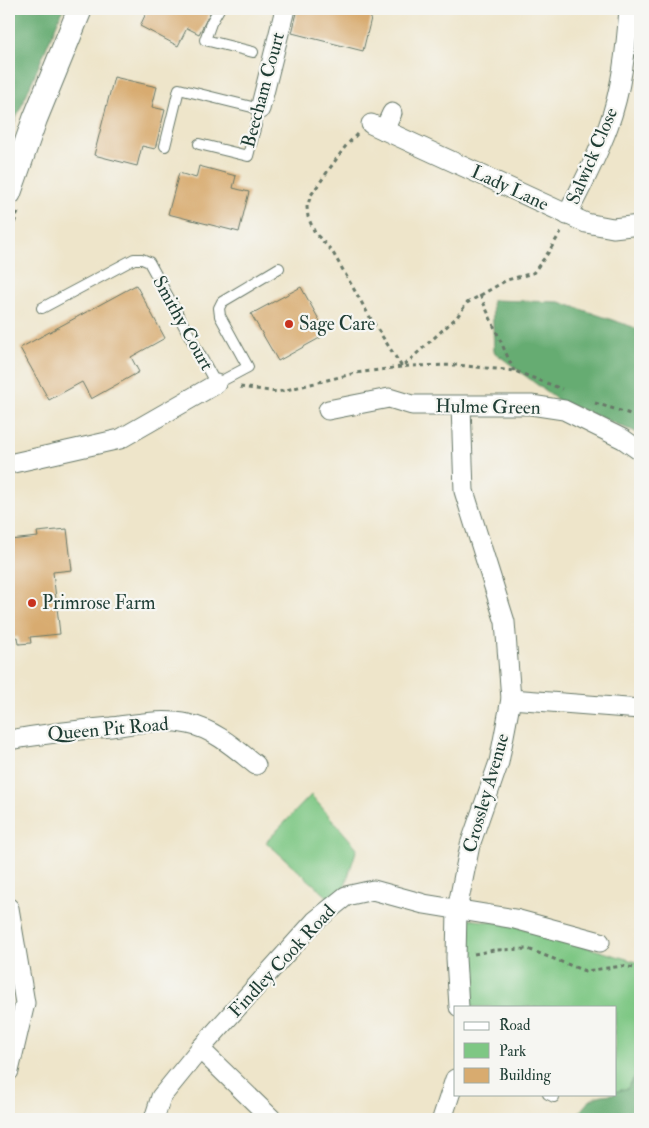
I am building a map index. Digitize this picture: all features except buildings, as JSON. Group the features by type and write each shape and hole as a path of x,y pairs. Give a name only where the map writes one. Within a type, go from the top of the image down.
{"street":[{"path":"9,193 35,119 80,9"},
{"name":"Beecham Court","path":"260,109 282,9"},
{"name":"Salwick Close","path":"568,216 594,161 614,108 622,69 628,9"},
{"path":"377,127 392,113"},
{"name":"Lady Lane","path":"377,127 568,216 596,226 613,228 640,225"},
{"name":"Smithy Court","path":"9,464 27,462 120,440 216,384"},
{"name":"Hulme Green","path":"328,410 389,398 412,405 531,405 564,410 623,439 640,451"},
{"name":"Crossley Avenue","path":"459,1006 456,958 457,910 470,845 499,762 510,699 505,622 464,491 460,433 461,406"},
{"path":"510,699 640,709"},
{"name":"Queen Pit Road","path":"9,740 69,731 153,722 171,722 188,724 204,729 256,765"},
{"name":"Findley Cook Road","path":"154,1119 161,1097 200,1049 315,921 346,896 373,890 424,904 515,919 600,942"},
{"path":"9,908 25,1003 9,1071"},
{"path":"200,1049 272,1119"},
{"path":"442,1119 454,1082"}],"lane":[{"path":"219,9 211,23 205,40 253,52"},
{"path":"165,146 179,89 260,109"},
{"name":"Beecham Court","path":"199,144 248,156 260,109"},
{"name":"Smithy Court","path":"42,308 134,259 150,262 216,384 248,367 220,316 219,308 222,302 279,268"}],"path":[{"path":"377,127 361,130 345,147 311,195 307,207 308,217 315,233 332,251 377,330 402,367"},
{"path":"402,367 457,317 467,303 507,280 533,273 546,256 568,216"},
{"path":"480,295 515,371"},
{"path":"216,384 278,392 356,373 402,367 457,365 515,371 566,391"},
{"path":"594,402 640,417"},
{"path":"456,958 494,950 528,949 584,971 623,966 640,968"}],"green space":[{"path":"13,9 63,9 9,135 9,18"},
{"path":"492,300 560,302 633,327 640,332 640,434 556,399 494,352"},
{"path":"311,795 357,848 345,886 329,898 266,842"},
{"path":"467,919 509,924 640,963 640,1067 628,1088 616,1092 616,1006 467,1006 463,969"},
{"path":"640,1067 640,1119 574,1119 595,1097 616,1096 616,1092 628,1088"}],"place":[{"name":"Sage Care","path":"289,324"},
{"name":"Primrose Farm","path":"32,603"}]}
